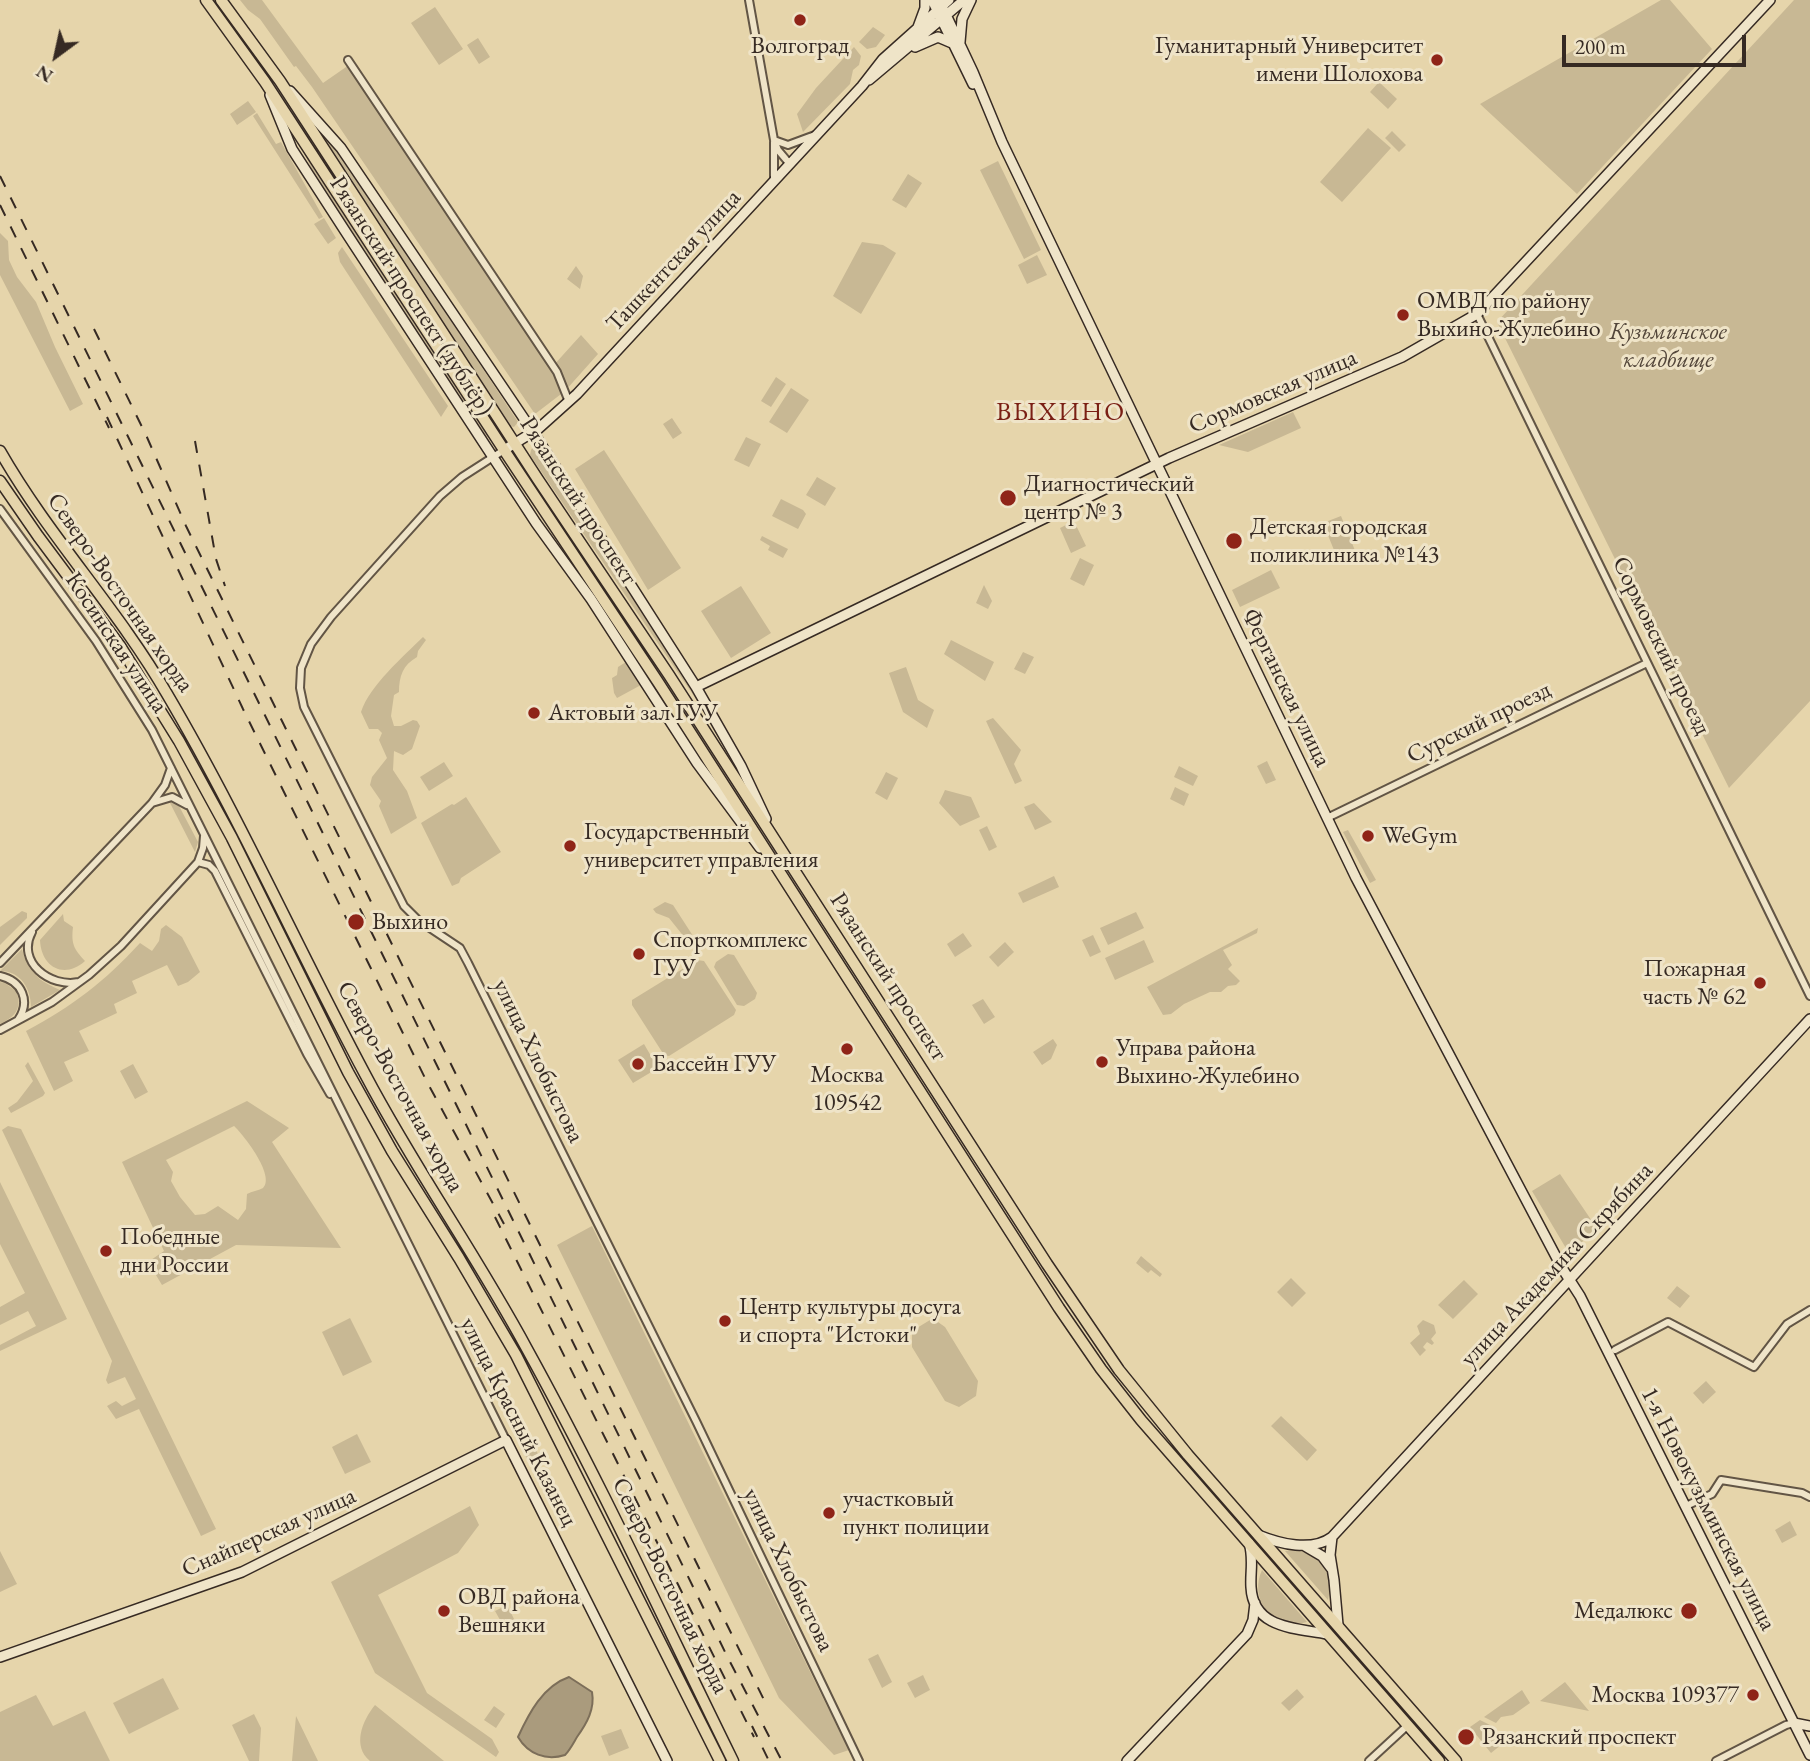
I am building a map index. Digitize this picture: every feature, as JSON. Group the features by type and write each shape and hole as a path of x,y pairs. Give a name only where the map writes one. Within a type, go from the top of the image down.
{"main road":[{"name":"Рязанский проспект","path":"206,0 265,82 801,902 1094,1359 1141,1420 1439,1761"},
{"name":"Рязанский проспект","path":"222,0 279,80 514,444 669,675 1047,1264 1119,1370 1258,1535 1456,1761"},
{"name":"Северо-Восточная хорда","path":"0,452 38,512 139,649 185,725 267,879 366,1076 415,1164 499,1299 556,1404 733,1761"},
{"name":"Северо-Восточная хорда","path":"0,481 121,646 168,721 232,838 359,1092 516,1355 720,1761"}],"street":[{"path":"749,0 774,140 774,180"},
{"path":"917,28 925,8 925,0"},
{"name":"Ферганская улица","path":"932,0 942,9 968,75 985,103 1356,878 1570,1282"},
{"name":"Ташкентская улица","path":"862,86 876,66 917,28 942,9 964,0"},
{"path":"905,51 934,38 956,43 962,19 971,0"},
{"name":"Сормовская улица","path":"696,687 1157,464 1379,368 1477,314 1770,0"},
{"name":"Ташкентская улица","path":"504,450 533,432 569,402 815,135 862,86 905,51 942,9"},
{"path":"348,60 557,372 569,402"},
{"name":"Рязанский проспект (дублёр)","path":"279,80 313,114 341,148 533,432 696,687 741,766 780,849"},
{"name":"Рязанский проспект (дублёр)","path":"265,82 292,149 536,523 591,599 697,763 801,902"},
{"path":"774,140 788,145 815,135"},
{"path":"774,140 778,150 789,163"},
{"name":"Сормовский проезд","path":"1477,314 1810,996"},
{"name":"улица Хлобыстова","path":"504,450 462,477 440,496 331,617 311,644 301,668 300,688 304,707 404,906 418,920 460,948 468,963 686,1401 859,1761"},
{"name":"Косинская улица","path":"0,509 96,640 142,713 189,806"},
{"name":"Сурский проезд","path":"1327,818 1647,663"},
{"path":"0,963 152,803 165,785 171,768"},
{"path":"152,803 172,797 189,806"},
{"name":"улица Красный Казанец","path":"189,806 667,1761"},
{"path":"0,1030 52,1002 82,981 121,946 198,862 204,835"},
{"name":"улица Красный Казанец","path":"198,862 215,871 307,1054 326,1089 336,1100"},
{"path":"41,919 27,943 27,952 36,968 42,975 61,983 82,981"},
{"path":"0,976 13,981 21,988 24,1007 17,1022"},
{"name":"улица Академика Скрябина","path":"1332,1537 1810,1020"},
{"name":"1-я Новокузьминская улица","path":"1570,1282 1580,1296 1810,1755"},
{"path":"1615,1350 1668,1322 1754,1367 1787,1324 1810,1310"},
{"name":"Снайперская улица","path":"0,1657 242,1572 506,1440"},
{"path":"1686,1506 1712,1494 1721,1480 1802,1493 1810,1497"},
{"path":"1258,1535 1302,1545 1318,1545 1332,1537"},
{"path":"1332,1537 1331,1570 1338,1625"},
{"path":"1247,1634 1254,1620 1255,1603 1252,1558 1248,1542"},
{"path":"1252,1580 1262,1557 1271,1550 1291,1544"},
{"path":"1302,1545 1318,1552 1331,1570"},
{"path":"1255,1603 1266,1618 1288,1628 1307,1626 1326,1612 1335,1590"},
{"path":"1127,1761 1247,1634 1260,1626 1327,1634"},
{"path":"1716,1761 1786,1725 1794,1723 1810,1726"},
{"path":"1369,1761 1408,1725"}],"green space":[{"path":"240,0 262,0 323,83 349,65 553,366 581,335 598,354 565,391 535,414 312,87 296,66 294,67 260,19"},
{"path":"1661,0 1670,0 1712,49 1577,194 1480,104"},
{"name":"Кузьминское кладбище","path":"1794,0 1810,0 1810,701 1729,788 1497,322"},
{"path":"435,7 463,49 439,65 411,23"},
{"path":"873,27 885,35 876,47 867,49 859,42"},
{"path":"478,38 490,57 479,64 467,45"},
{"path":"854,47 861,56 859,65 853,70 850,84 803,132 797,114 816,88"},
{"path":"1379,82 1397,99 1388,109 1370,92"},
{"path":"248,101 256,112 237,125 230,114"},
{"path":"257,113 276,144 281,142 323,217 319,219 253,116"},
{"path":"1368,128 1391,148 1342,202 1320,182"},
{"path":"1392,131 1406,145 1399,152 1385,138"},
{"path":"323,135 366,192 518,422 514,427 510,426"},
{"path":"302,149 488,437 485,438 323,192"},
{"path":"998,161 1041,250 1024,259 980,170"},
{"path":"908,174 922,183 906,208 892,200"},
{"path":"324,218 336,238 328,244 314,224"},
{"path":"0,233 8,241 9,260 17,277 36,302 83,404 70,411 0,275"},
{"path":"862,242 883,245 896,253 861,314 833,296"},
{"path":"342,247 448,406 441,417 340,262 338,253"},
{"path":"1037,255 1047,275 1027,284 1018,265"},
{"path":"576,266 583,276 580,289 567,279"},
{"path":"776,377 786,384 771,407 761,401"},
{"path":"791,388 809,400 787,433 769,422"},
{"path":"1293,412 1301,428 1248,452 1219,445"},
{"path":"672,418 682,433 673,439 663,424"},
{"path":"746,437 761,444 749,467 734,460"},
{"path":"533,447 539,450 702,708 530,455"},
{"path":"604,450 681,568 648,590 575,469"},
{"path":"817,477 836,488 825,506 806,495"},
{"path":"781,499 806,514 798,529 772,516"},
{"path":"1341,516 1356,553 1338,560 1323,523"},
{"path":"1074,521 1086,546 1071,553 1060,528"},
{"path":"762,536 788,549 783,558 768,550 770,546 760,540"},
{"path":"1080,558 1094,565 1084,586 1070,579"},
{"path":"1271,570 1280,588 1240,607 1232,590"},
{"path":"984,585 992,601 988,609 976,603"},
{"path":"741,586 771,633 731,658 701,611"},
{"path":"423,637 426,640 417,657 403,672 399,692 394,695 391,716 394,726 401,726 413,720 420,726 412,749 403,755 394,751 393,770 407,791 417,818 391,834 379,806 381,801 370,785 372,777 387,758 379,740 382,733 378,729 369,729 361,712 379,682"},
{"path":"951,640 994,662 985,681 944,654"},
{"path":"1023,652 1034,657 1025,674 1014,669"},
{"path":"626,662 641,685 617,698 612,678 617,675 618,667"},
{"path":"906,667 918,700 934,710 927,728 903,712 889,673"},
{"path":"993,718 1021,750 1014,764 1022,781 1015,784 986,721"},
{"path":"1267,761 1276,780 1266,784 1257,766"},
{"path":"444,762 453,776 429,791 420,777"},
{"path":"1179,766 1198,776 1193,786 1174,777"},
{"path":"886,772 898,778 887,800 875,793"},
{"path":"1175,787 1189,794 1184,806 1170,799"},
{"path":"945,790 971,797 980,817 960,826 939,803"},
{"path":"466,797 501,852 452,886 421,823"},
{"path":"173,800 178,804 198,842 195,852 169,801"},
{"path":"1034,803 1052,822 1035,830 1024,807"},
{"path":"987,826 997,847 989,851 979,830"},
{"path":"1348,830 1376,880 1370,883 1343,832"},
{"path":"1054,876 1059,887 1023,903 1018,893"},
{"path":"665,902 673,905 695,939 689,943 669,918 656,913 653,909"},
{"path":"22,911 27,913 27,918 0,945 0,927"},
{"path":"1136,912 1144,928 1108,945 1100,928"},
{"path":"63,914 64,921 73,927 74,946 85,961 69,970 55,968 49,964 41,949 40,940"},
{"path":"166,925 182,937 200,972 178,986 167,965 132,981 137,993 114,1004 117,1013 79,1031 89,1051 64,1062 73,1081 54,1091 26,1031 87,992 140,943 152,951 159,941 161,929"},
{"path":"1258,928 1257,933 1223,950 1232,965 1228,969 1240,981 1236,985 1228,986 1221,992 1210,992 1184,1004 1171,1014 1163,1015 1147,987"},
{"path":"963,933 972,946 955,957 947,944"},
{"path":"1093,935 1101,952 1090,957 1082,940"},
{"path":"1144,940 1154,962 1115,980 1105,958"},
{"path":"1005,942 1014,952 998,967 989,957"},
{"path":"22,949 35,975 60,990 31,1007 23,982 14,974 0,971"},
{"path":"728,954 734,955 757,993 755,999 744,1006 737,1005 714,967 716,962"},
{"path":"697,960 704,961 736,1010 734,1015 669,1056 664,1055 632,1005 632,1000"},
{"path":"0,982 16,991 19,1002 13,1015 0,1024"},
{"path":"983,999 995,1017 984,1024 972,1005"},
{"path":"1053,1039 1057,1045 1051,1059 1042,1065 1033,1052"},
{"name":"Бассейн ГУУ","path":"644,1044 658,1068 633,1083 618,1060"},
{"path":"28,1062 45,1093 11,1113 8,1108 17,1102 33,1081 25,1066"},
{"path":"133,1064 148,1092 135,1099 120,1071"},
{"path":"247,1101 289,1128 272,1142 341,1248 236,1245 162,1285 148,1262 164,1251 122,1162","holes":["234,1126 251,1146 262,1165 266,1182 263,1188 247,1194 246,1209 238,1220 218,1206 205,1214 195,1215 171,1181 173,1172 166,1160"]},
{"path":"8,1126 21,1129 216,1529 201,1536 139,1409 116,1419 107,1406 116,1401 122,1406 136,1399 125,1377 108,1384 106,1380 112,1361 2,1130"},
{"path":"1560,1174 1596,1227 1570,1255 1532,1191"},
{"path":"0,1182 67,1319 0,1351 0,1345 36,1326 28,1311 0,1325 0,1307 25,1293 0,1244"},
{"path":"592,1226 849,1750 834,1755 779,1698 557,1245"},
{"path":"1141,1256 1162,1274 1160,1277 1151,1270 1148,1273 1136,1263"},
{"path":"1291,1278 1306,1293 1292,1307 1277,1292"},
{"path":"1464,1280 1478,1294 1453,1319 1438,1305"},
{"path":"1677,1286 1690,1296 1680,1308 1667,1298"},
{"path":"350,1318 372,1362 343,1376 322,1332"},
{"path":"930,1320 945,1327 978,1381 976,1396 959,1407 945,1401 912,1347 912,1331"},
{"path":"1423,1320 1434,1325 1436,1333 1431,1339 1434,1343 1432,1345 1427,1342 1423,1347 1426,1350 1420,1356 1410,1343 1420,1334 1417,1326"},
{"path":"1706,1381 1716,1392 1703,1404 1693,1393"},
{"path":"1281,1416 1317,1450 1307,1461 1271,1426"},
{"path":"528,1433 538,1454 527,1459 517,1438"},
{"path":"357,1434 371,1462 345,1474 332,1447"},
{"path":"470,1506 479,1525 458,1553 378,1595 427,1693 492,1739 499,1752 496,1757 375,1673 331,1582"},
{"path":"1790,1521 1797,1535 1782,1543 1775,1530"},
{"path":"1295,1550 1312,1556 1324,1567 1329,1582 1328,1600 1285,1551"},
{"path":"0,1551 17,1584 0,1592"},
{"path":"1262,1570 1307,1622 1284,1622 1267,1611 1258,1592"},
{"path":"507,1605 515,1621 504,1627 495,1611"},
{"path":"878,1654 892,1682 882,1688 868,1659"},
{"path":"923,1675 930,1690 915,1698 907,1683"},
{"path":"163,1678 179,1709 129,1734 113,1703"},
{"path":"1565,1682 1589,1711 1540,1701"},
{"path":"1297,1689 1304,1697 1289,1711 1281,1703"},
{"path":"1522,1690 1530,1703 1513,1715 1501,1717 1496,1723 1484,1717"},
{"path":"36,1695 53,1726 85,1711 110,1761 0,1761 0,1712"},
{"path":"375,1705 444,1761 370,1761 361,1748 360,1741 366,1718"},
{"path":"494,1706 505,1714 496,1728 484,1720"},
{"path":"254,1714 261,1728 259,1761 249,1761 232,1725"},
{"path":"296,1716 318,1761 292,1761"},
{"path":"1480,1720 1496,1728 1495,1737 1501,1745 1491,1753 1470,1727"},
{"path":"621,1729 629,1748 609,1756 601,1736"}],"shaded area":[{"path":"569,1677 592,1692 589,1716 565,1755 538,1755 527,1748 518,1737 544,1694"}],"railway":[{"path":"0,176 729,1660 782,1761"},
{"path":"0,205 109,428"},
{"path":"94,329 146,435 186,526 766,1704"},
{"path":"107,417 243,709 427,1082 504,1224"},
{"path":"195,441 216,559 225,586"},
{"path":"495,1217 754,1737"},
{"path":"752,1726 769,1761"}],"place":[{"name":"Волгоград","path":"800,20"},
{"name":"Гуманитарный Университет имени Шолохова","path":"1437,60"},
{"name":"ОМВД по району Выхино-Жулебино","path":"1403,315"},
{"name":"Диагностический центр № 3","path":"1008,498"},
{"name":"Детская городская поликлиника №143","path":"1234,541"},
{"name":"Актовый зал ГУУ","path":"534,713"},
{"name":"WeGym","path":"1368,836"},
{"name":"Государственный университет управления","path":"570,846"},
{"name":"Выхино","path":"356,922"},
{"name":"Спорткомплекс ГУУ","path":"639,954"},
{"name":"Пожарная часть № 62","path":"1760,983"},
{"name":"Москва 109542","path":"847,1049"},
{"name":"Управа района Выхино-Жулебино","path":"1102,1062"},
{"name":"Бассейн ГУУ","path":"638,1064"},
{"name":"Победные дни России","path":"106,1251"},
{"name":"Центр культуры досуга и спорта \"Истоки\"","path":"725,1321"},
{"name":"участковый пункт полиции","path":"829,1513"},
{"name":"ОВД района Вешняки","path":"444,1611"},
{"name":"Медалюкс","path":"1689,1611"},
{"name":"Москва 109377","path":"1753,1695"},
{"name":"Рязанский проспект","path":"1466,1737"}],"district":[{"name":"ВЫХИНО","path":"1061,413"}]}
